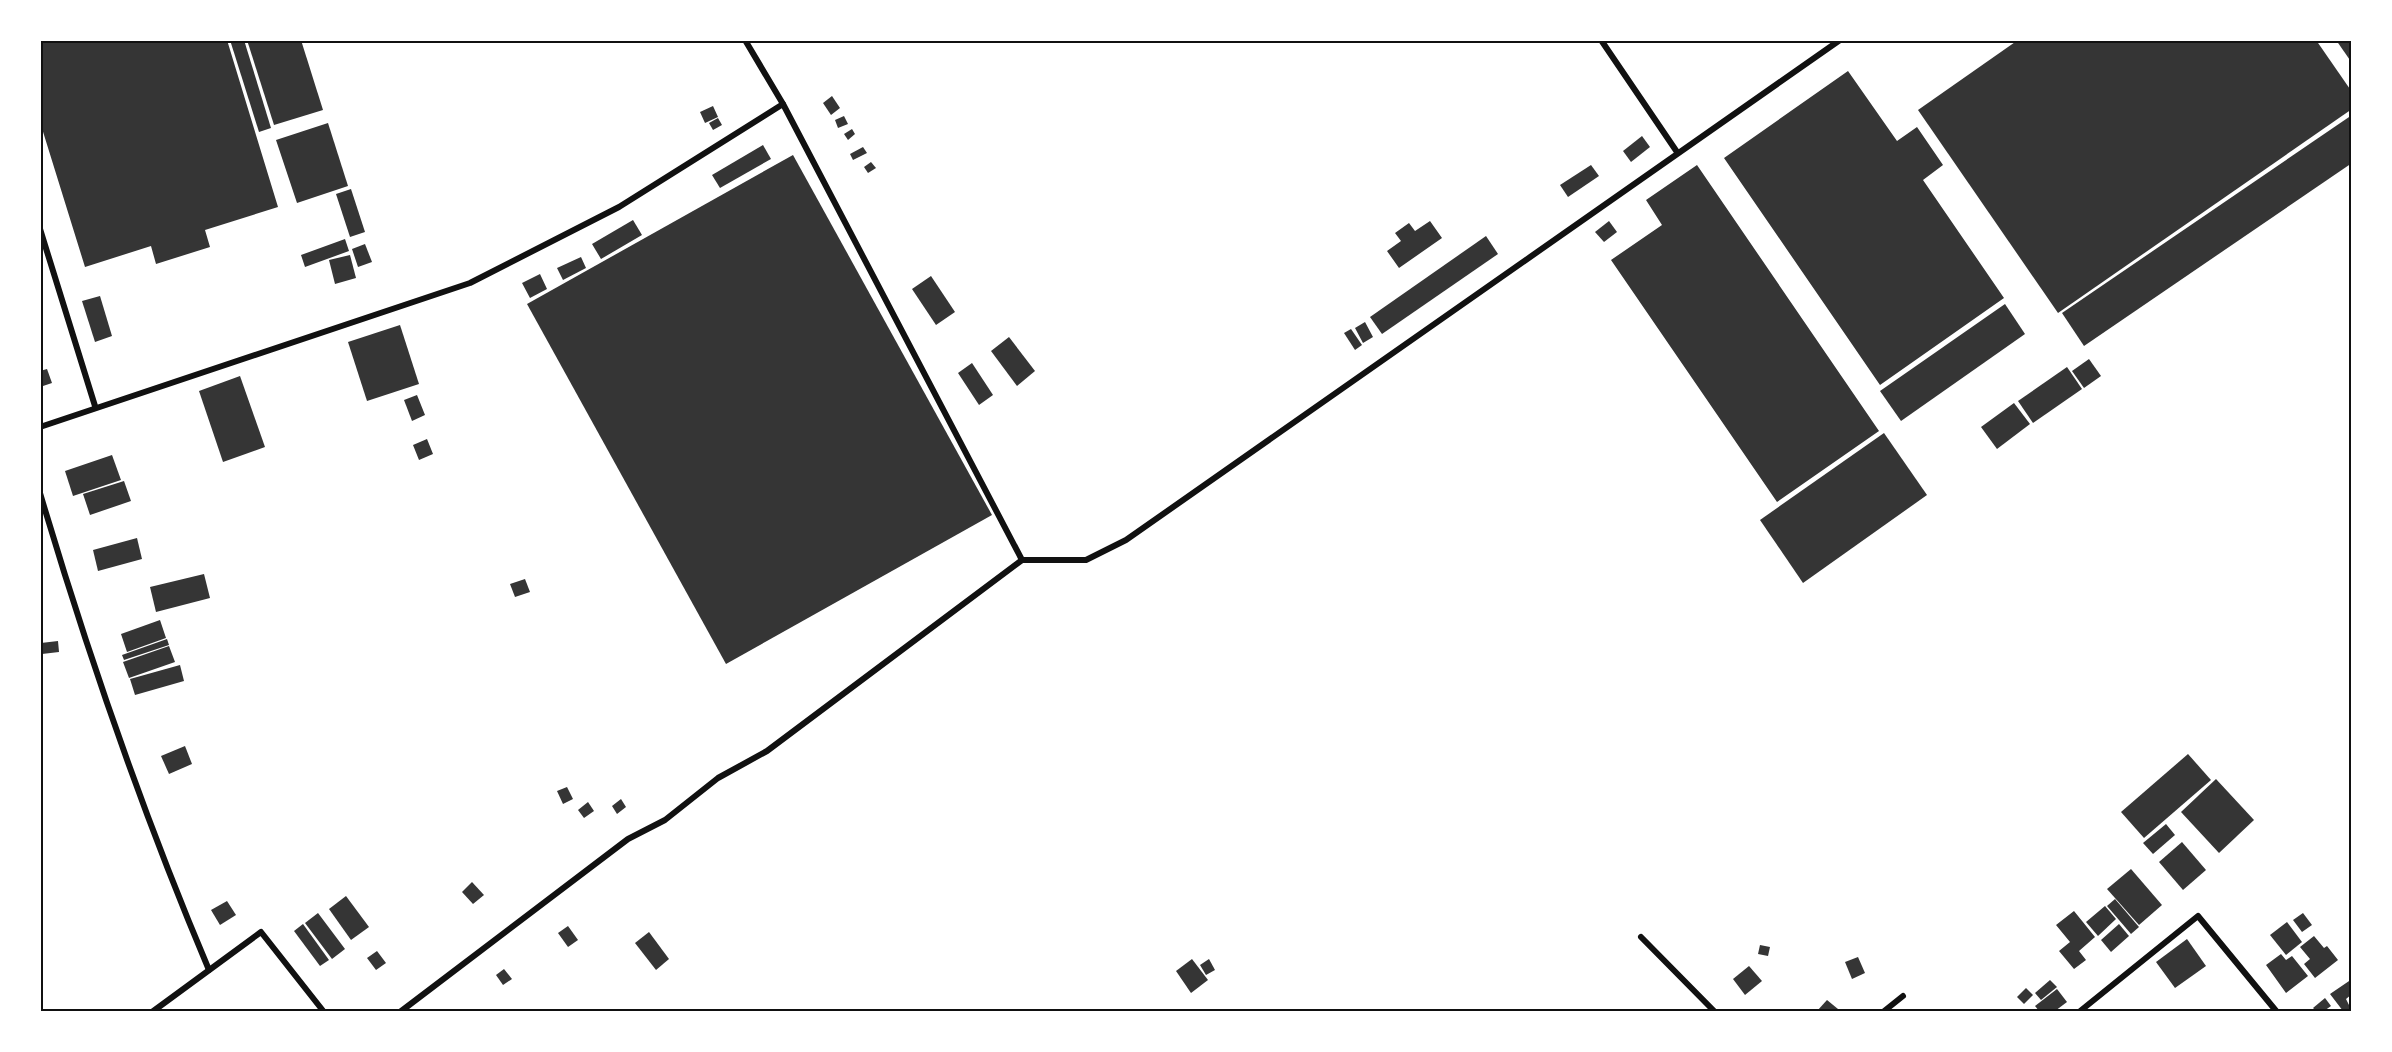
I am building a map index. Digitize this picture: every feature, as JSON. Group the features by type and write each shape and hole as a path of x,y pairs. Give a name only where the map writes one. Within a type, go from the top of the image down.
{"street":[{"path":"745,40 783,104 1022,560"},
{"path":"1601,40 1677,152"},
{"path":"400,1011 628,839 665,819 718,778 767,751 1022,560 1086,560 1126,540 1840,40"},
{"path":"40,427 95,406 470,283 619,207 783,104"},
{"path":"40,229 95,406"},
{"path":"40,493 82,633 168,874 209,970"},
{"path":"2079,1011 2198,916 2277,1011"},
{"path":"152,1011 261,932 324,1011"},
{"path":"1641,937 1715,1011"},
{"path":"1884,1011 1904,996"}],"building":[{"path":"40,40 227,40 278,207 205,230 210,247 156,264 151,246 85,267 40,122"},
{"path":"230,40 244,40 271,128 259,132"},
{"path":"247,40 301,40 323,110 274,125"},
{"path":"2018,40 2316,40 2352,92 2352,109 2058,313 1918,110"},
{"path":"2336,40 2352,40 2352,63"},
{"path":"1848,71 1897,141 1917,127 1943,165 1923,180 2004,298 1880,385 1724,158"},
{"path":"832,96 840,108 831,115 823,103"},
{"path":"713,106 718,117 705,123 700,112"},
{"path":"2352,115 2352,163 2084,346 2062,313"},
{"path":"844,116 848,124 838,128 835,120"},
{"path":"718,118 722,125 713,130 709,123"},
{"path":"328,123 348,186 297,203 276,140"},
{"path":"852,129 855,134 848,140 844,134"},
{"path":"1642,136 1650,147 1631,162 1623,151"},
{"path":"763,145 771,159 720,188 712,175"},
{"path":"863,147 867,153 853,160 850,154"},
{"path":"793,155 992,515 726,664 527,304"},
{"path":"871,162 876,168 868,173 864,167"},
{"path":"1591,165 1599,176 1568,197 1560,185"},
{"path":"1697,165 1879,431 1777,502 1611,260 1662,225 1646,200"},
{"path":"351,189 365,232 350,237 336,194"},
{"path":"633,220 642,235 601,259 592,244"},
{"path":"1430,221 1442,238 1399,268 1387,251 1401,241 1395,233 1409,223 1415,231"},
{"path":"1609,221 1617,232 1604,242 1595,232"},
{"path":"1486,236 1498,254 1382,334 1370,317"},
{"path":"345,239 349,251 305,267 301,255"},
{"path":"365,244 372,262 358,267 352,249"},
{"path":"350,255 356,278 335,284 329,260"},
{"path":"581,257 586,268 563,280 557,268"},
{"path":"540,274 547,289 530,298 522,283"},
{"path":"931,276 955,312 936,325 912,289"},
{"path":"100,296 112,336 95,342 82,301"},
{"path":"2005,304 2025,334 1901,421 1880,391"},
{"path":"1365,322 1373,337 1363,343 1355,328"},
{"path":"400,325 419,384 367,401 348,342"},
{"path":"1351,329 1362,345 1355,350 1344,333"},
{"path":"1009,337 1035,371 1017,386 991,351"},
{"path":"2089,359 2101,376 2084,388 2072,371"},
{"path":"972,363 993,395 979,405 958,373"},
{"path":"2067,367 2082,389 2033,423 2018,401"},
{"path":"47,369 52,383 43,386 40,371"},
{"path":"240,376 265,447 223,462 199,391"},
{"path":"417,395 425,415 412,421 404,400"},
{"path":"2014,403 2030,424 1997,449 1981,427"},
{"path":"1884,433 1927,495 1803,583 1760,520"},
{"path":"427,439 433,454 419,460 413,445"},
{"path":"112,455 121,480 73,496 65,471"},
{"path":"124,481 131,501 90,515 83,494"},
{"path":"137,538 142,559 98,571 93,550"},
{"path":"204,574 210,598 156,612 150,587"},
{"path":"525,579 530,592 515,597 510,584"},
{"path":"160,620 166,638 127,652 121,634"},
{"path":"167,639 169,645 124,660 122,655"},
{"path":"58,641 59,652 42,654 41,643"},
{"path":"169,646 175,662 129,678 123,662"},
{"path":"180,665 184,681 135,695 130,679"},
{"path":"185,746 192,764 169,774 161,756"},
{"path":"2188,754 2211,780 2144,838 2121,812"},
{"path":"2216,779 2254,820 2219,853 2181,812"},
{"path":"567,787 573,799 563,804 557,791"},
{"path":"621,799 626,807 617,814 612,806"},
{"path":"588,802 594,811 584,818 578,810"},
{"path":"2166,824 2175,835 2153,854 2143,843"},
{"path":"2182,842 2206,870 2183,890 2159,862"},
{"path":"2131,869 2162,905 2139,925 2107,889"},
{"path":"472,882 484,895 473,904 462,892"},
{"path":"346,896 369,927 351,940 329,909"},
{"path":"2115,899 2139,927 2131,934 2107,906"},
{"path":"227,901 236,915 220,925 211,910"},
{"path":"2105,906 2116,919 2098,936 2086,922"},
{"path":"2074,911 2095,937 2079,951 2086,960 2074,969 2059,951 2070,942 2056,925"},
{"path":"318,913 345,949 332,959 305,923"},
{"path":"2303,913 2312,925 2302,932 2293,920"},
{"path":"2287,922 2302,942 2286,955 2270,935"},
{"path":"303,924 329,960 320,966 294,931"},
{"path":"2119,924 2129,936 2111,952 2101,940"},
{"path":"568,926 578,940 568,947 558,933"},
{"path":"649,932 669,959 656,970 635,943"},
{"path":"2314,936 2324,948 2327,946 2338,960 2315,978 2304,964 2310,959 2300,947"},
{"path":"2187,939 2206,966 2175,988 2156,962"},
{"path":"1760,945 1770,947 1768,956 1758,954"},
{"path":"377,951 386,963 376,970 367,958"},
{"path":"2281,954 2286,960 2292,956 2308,976 2286,993 2266,965"},
{"path":"1858,957 1865,973 1852,979 1845,962"},
{"path":"1192,959 1208,980 1191,993 1176,971"},
{"path":"1209,959 1215,970 1206,975 1200,965"},
{"path":"1749,966 1762,981 1745,995 1733,979"},
{"path":"504,969 512,979 503,985 496,975"},
{"path":"2352,979 2352,994 2346,999 2352,1011 2343,1011 2330,994"},
{"path":"2050,980 2057,987 2041,1000 2035,993"},
{"path":"2026,988 2033,995 2024,1004 2017,997"},
{"path":"2057,989 2067,1002 2055,1011 2039,1011 2035,1006"},
{"path":"2325,998 2331,1006 2324,1011 2316,1011 2313,1008"},
{"path":"1827,1000 1838,1009 1817,1011"}]}
